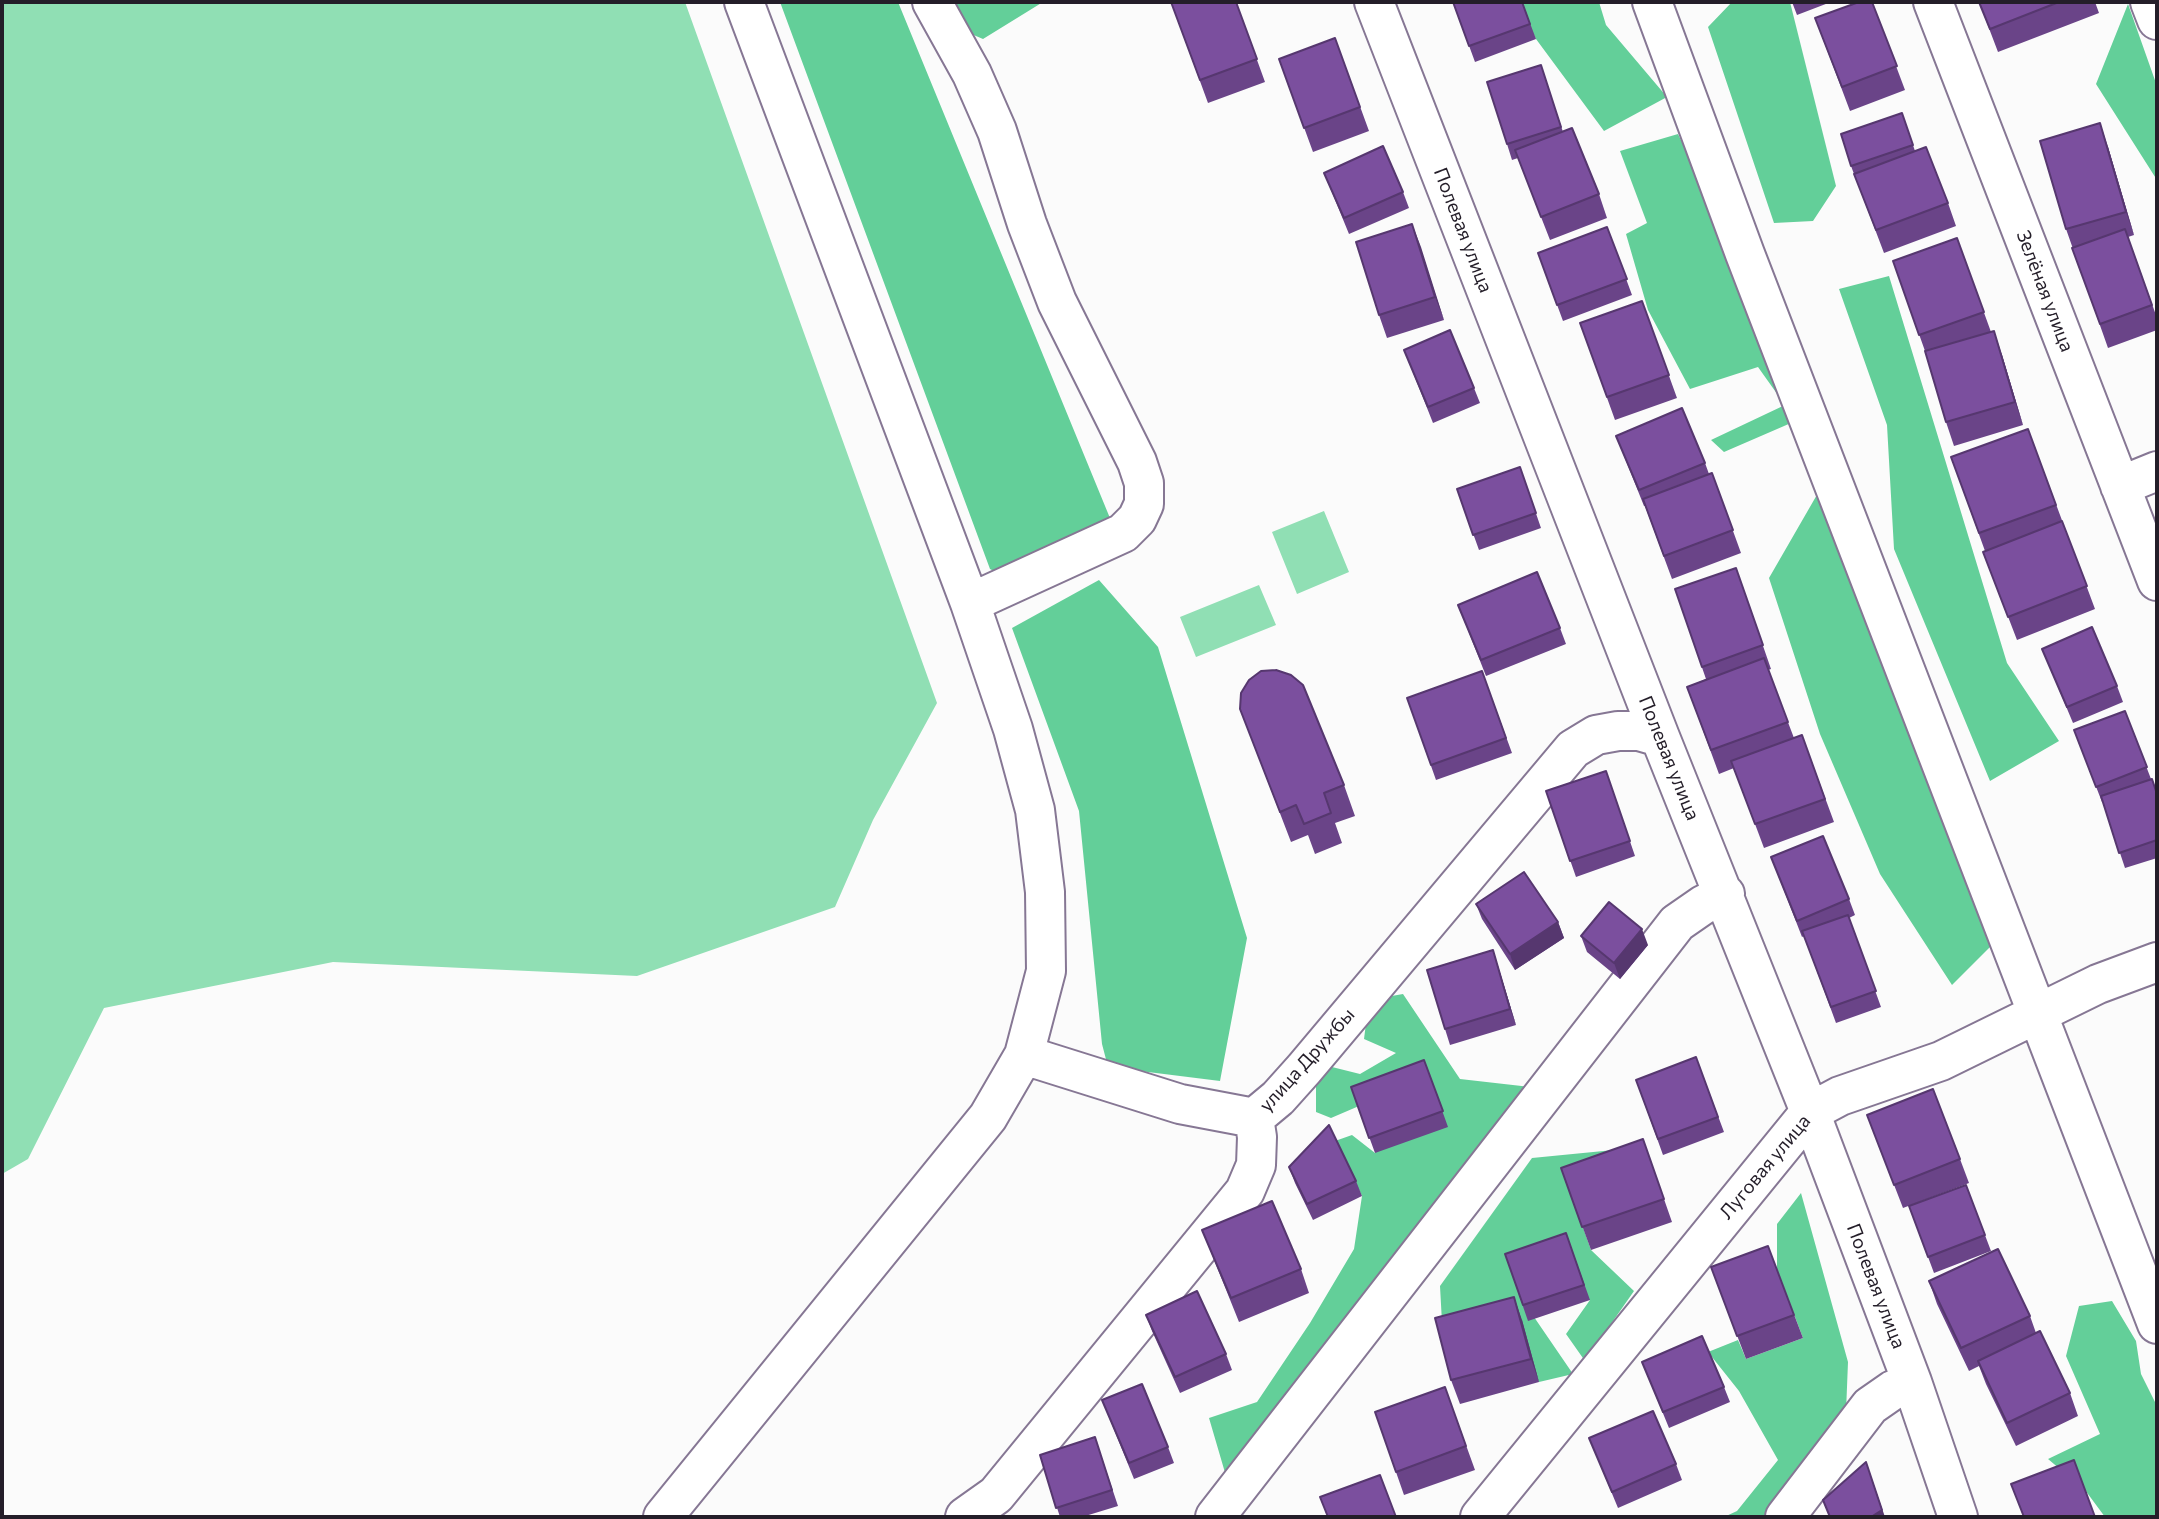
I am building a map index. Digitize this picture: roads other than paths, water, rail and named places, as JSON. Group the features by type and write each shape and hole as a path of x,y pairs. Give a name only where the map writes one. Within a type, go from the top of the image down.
{"street":[{"path":"663,1517 988,1117 1024,1055 1046,971 1043,878 1035,810 1013,729 970,603 744,2"},
{"path":"932,2 972,74 998,131 1027,224 1058,302 1138,463 1144,483 1144,503 1137,519 1123,533 970,603"},
{"name":"Полевая улица","path":"1374,2 1660,737 1810,1112 1912,1382 1958,1517"},
{"path":"1652,2 1745,254 2157,1324"},
{"name":"Зелёная улица","path":"1933,2 2157,581"},
{"path":"2150,2 2157,20"},
{"path":"2120,486 2157,471"},
{"name":"улица Дружбы","path":"965,1517 996,1495 1245,1191 1256,1165 1257,1137 1254,1118 1278,1098 1304,1069 1573,749 1596,736 1618,731 1639,730 1660,737"},
{"path":"1215,1517 1677,923 1724,894"},
{"name":"Луговая улица","path":"1480,1517 1810,1112 1840,1096 1941,1061 2098,984 2157,962"},
{"path":"1024,1055 1180,1104 1254,1118"},
{"path":"1785,1517 1870,1406 1893,1390 1912,1382"}]}
